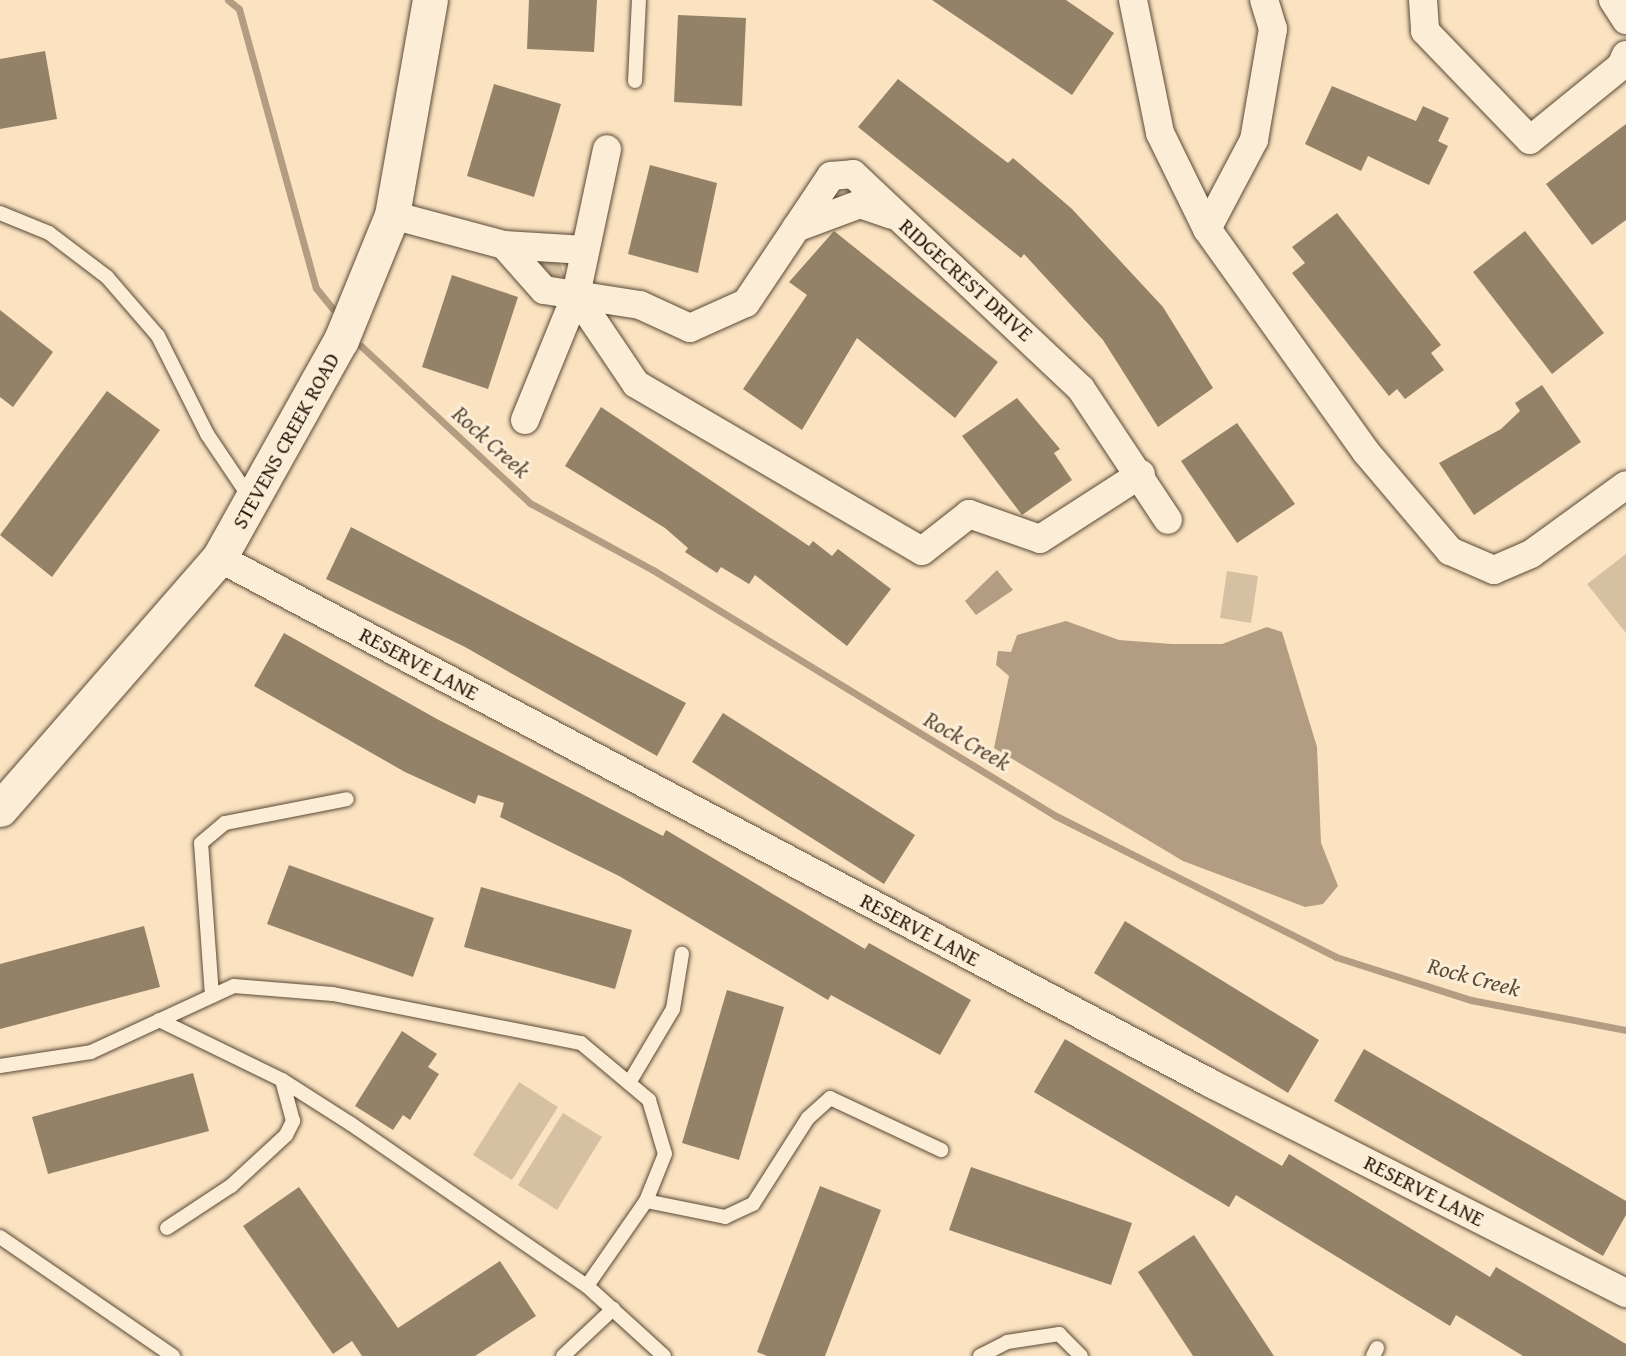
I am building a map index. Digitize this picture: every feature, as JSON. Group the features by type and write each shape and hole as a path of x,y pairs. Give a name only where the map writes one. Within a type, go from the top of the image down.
{"street":[{"name":"STEVENS CREEK ROAD","path":"0,809 219,558 254,503 341,340 391,215 430,0"},
{"path":"1133,0 1160,133 1208,229 1366,452 1450,551 1494,570 1531,554 1626,485"},
{"path":"1208,229 1254,140 1273,29 1264,0"},
{"path":"1423,0 1424,30 1530,140 1621,66 1626,54"},
{"path":"1613,0 1626,20"},
{"path":"525,420 576,295 607,149"},
{"name":"RIDGECREST DRIVE","path":"576,295 640,305 691,328 746,303 792,229 839,172 853,174 1081,388 1141,474 1168,520"},
{"path":"391,215 503,245 585,250"},
{"path":"503,245 544,290 576,295 636,384 922,551 969,514 1040,539 1141,474"},
{"name":"RESERVE LANE","path":"219,558 1212,1084 1626,1293"}],"lane":[{"path":"635,81 639,0"},
{"path":"0,213 49,233 116,287 158,336 207,434 254,503"},
{"path":"212,996 201,843 225,822 347,799"},
{"path":"629,1083 673,1009 682,954"},
{"path":"0,1066 91,1052 233,986 333,994 527,1028 581,1042 649,1100 665,1154 646,1201 587,1286"},
{"path":"159,1020 282,1080 587,1286 664,1356"},
{"path":"167,1228 231,1186 286,1135 293,1121 282,1080"},
{"path":"646,1201 725,1217 753,1204 808,1118 830,1098 940,1150"},
{"path":"0,1237 173,1356"},
{"path":"563,1356 613,1309"},
{"path":"980,1356 1007,1342 1059,1334 1081,1356"}],"shaded area":[{"path":"534,255 558,257 565,277 537,275"},
{"path":"1626,554 1626,633 1587,584"},
{"path":"997,570 1013,590 976,615 965,601"},
{"path":"1227,571 1258,576 1251,623 1220,618"},
{"path":"1066,621 1119,640 1172,644 1222,644 1267,627 1282,632 1317,747 1321,843 1338,886 1323,904 1305,907 1183,861 994,748 1009,676 996,665 998,651 1011,652 1017,635"},
{"path":"519,1082 558,1107 512,1180 473,1155"},
{"path":"563,1113 602,1137 557,1210 518,1185"}],"building":[{"path":"529,0 597,0 594,52 527,49"},
{"path":"932,0 1066,0 1114,33 1072,95"},
{"path":"678,15 746,18 742,106 674,102"},
{"path":"45,51 57,119 0,129 0,59"},
{"path":"898,79 1008,163 1013,158 1072,209 1163,307 1213,388 1158,427 1103,340 1024,254 1021,258 858,127"},
{"path":"494,84 561,104 534,197 467,176"},
{"path":"1332,86 1416,121 1423,106 1449,118 1438,141 1448,146 1429,185 1368,156 1361,171 1305,144"},
{"path":"1626,124 1626,220 1592,245 1546,184"},
{"path":"650,165 717,183 698,273 628,254"},
{"path":"1337,213 1441,345 1431,353 1444,370 1405,399 1397,389 1389,396 1292,273 1305,263 1292,247"},
{"path":"834,231 998,362 955,418 857,338 802,430 743,389 807,295 789,282"},
{"path":"1525,231 1604,333 1552,374 1473,272"},
{"path":"452,275 518,297 488,389 422,367"},
{"path":"0,310 53,352 13,407 0,397"},
{"path":"1542,385 1581,442 1474,515 1439,463 1501,429 1520,411 1515,403"},
{"path":"107,391 160,430 52,577 0,535"},
{"path":"1017,398 1060,449 1054,453 1072,480 1022,515 962,436"},
{"path":"601,407 809,546 813,541 832,556 838,549 891,589 847,646 755,575 749,584 721,567 717,573 685,552 688,548 665,528 565,466"},
{"path":"1237,423 1295,504 1237,543 1181,461"},
{"path":"351,527 686,703 657,756 465,647 326,579"},
{"path":"284,633 437,719 663,836 666,830 865,949 869,943 971,1000 940,1055 831,995 828,1000 619,876 500,817 504,803 478,795 475,804 405,772 254,686"},
{"path":"723,713 915,835 884,884 692,762"},
{"path":"289,865 434,918 413,977 267,924"},
{"path":"481,887 632,930 615,989 464,947"},
{"path":"1125,921 1319,1040 1288,1093 1094,973"},
{"path":"144,926 160,987 0,1029 0,964"},
{"path":"727,990 784,1007 739,1160 682,1143"},
{"path":"402,1031 437,1054 428,1067 439,1074 410,1120 403,1115 393,1130 355,1106"},
{"path":"1065,1039 1282,1166 1289,1154 1490,1277 1496,1267 1626,1344 1626,1356 1523,1356 1456,1315 1450,1326 1236,1195 1229,1207 1034,1092"},
{"path":"1364,1049 1626,1201 1626,1215 1603,1256 1334,1101"},
{"path":"193,1073 209,1131 48,1174 32,1117"},
{"path":"971,1167 1132,1223 1111,1285 949,1230"},
{"path":"820,1186 881,1210 825,1356 767,1356 757,1352"},
{"path":"299,1187 398,1328 500,1261 536,1316 475,1356 362,1356 352,1341 333,1354 243,1226"},
{"path":"1194,1235 1274,1356 1193,1356 1138,1272"}],"waterway":[{"name":"Rock Creek","path":"228,0 239,9 316,288 332,308"},
{"name":"Rock Creek","path":"361,346 530,503 653,570 1056,816 1336,957 1471,1000 1626,1030"}]}
